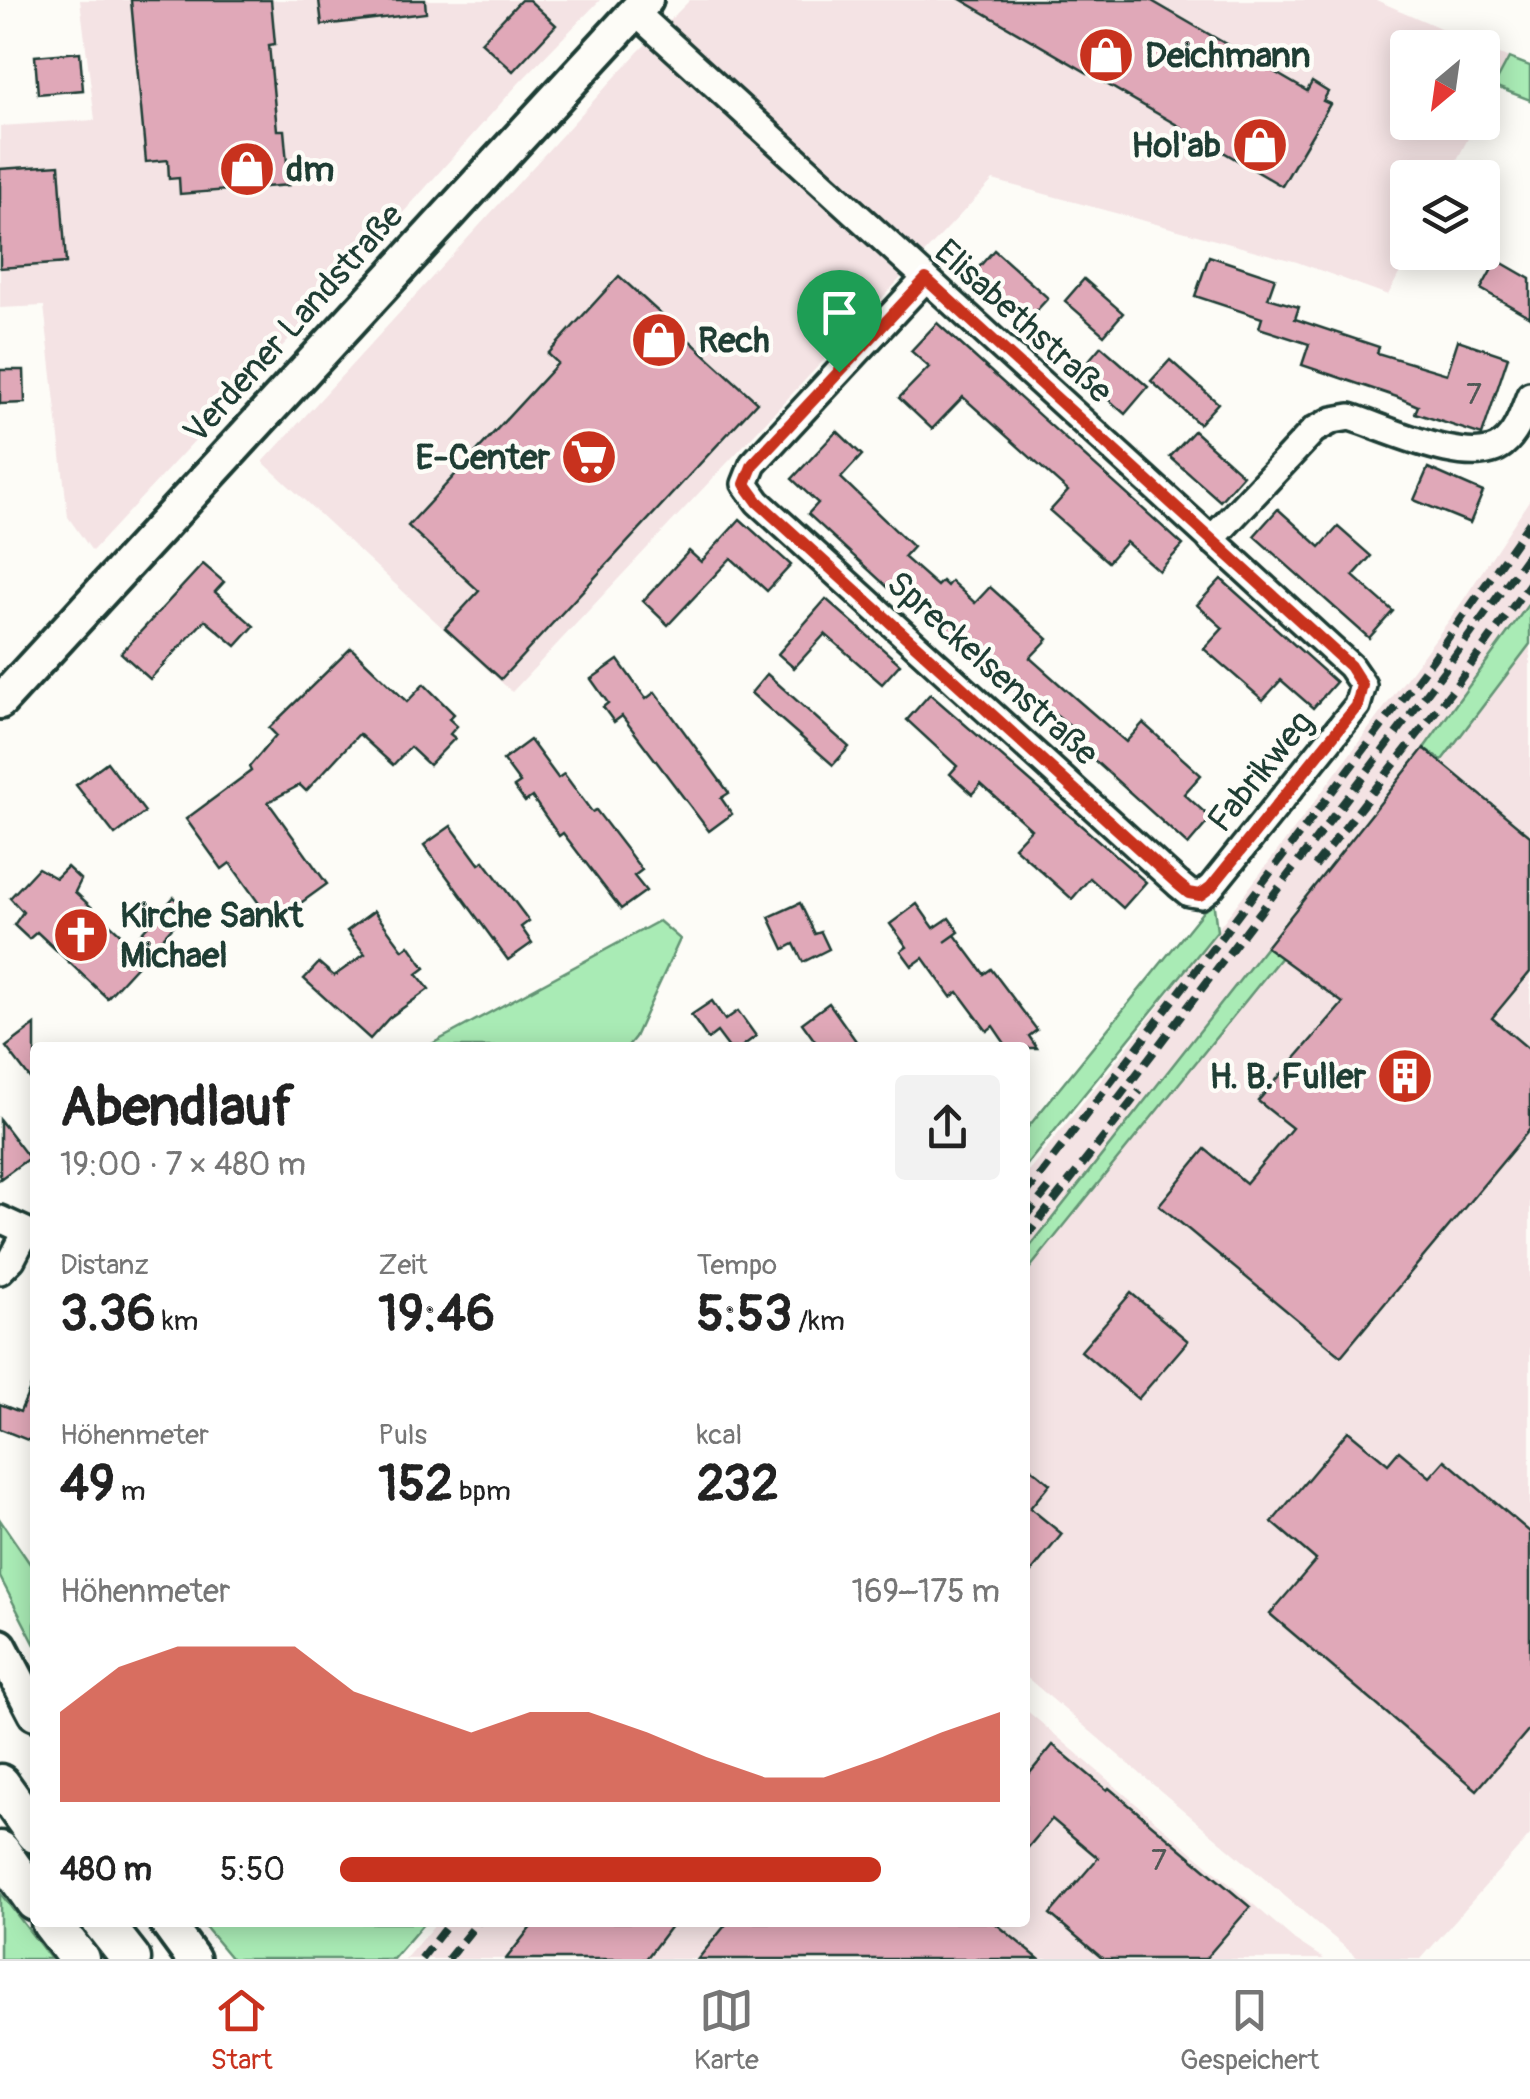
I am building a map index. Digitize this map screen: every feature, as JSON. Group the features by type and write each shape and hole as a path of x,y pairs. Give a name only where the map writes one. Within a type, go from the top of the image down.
{"highway":[{"path":"0,1784 30,1826"},
{"path":"0,1852 30,1893"},
{"path":"54,1927 79,1959"},
{"path":"106,1927 130,1959"}],"main road":[{"name":"Verdener Landstraße","path":"0,702 641,6"},
{"path":"0,1646 30,1703"},
{"path":"170,1927 193,1959"}],"street":[{"name":"Elisabethstraße","path":"641,6 926,279 1350,666 1362,685"},
{"name":"Spreckelsenstraße","path":"926,279 753,464 745,484 758,502 1178,884 1189,893 1200,895"},
{"path":"1211,540 1314,430 1332,420 1350,417 1458,452 1486,453 1504,443 1518,424 1530,396"},
{"name":"Fabrikweg","path":"1200,895 1211,887 1357,706 1362,685"},
{"path":"0,1219 30,1233 0,1271"}],"shaded area":[{"path":"80,0 600,0 519,83 317,309 92,551 68,517 44,306 0,308 0,126 95,120"},
{"path":"690,0 1376,0 1445,30 1390,30 1390,140 1467,140 1457,160 1390,160 1390,270 1401,270 1388,295 1297,262 993,180 512,692 263,462"},
{"path":"1500,54 1509,58 1500,76"},
{"name":"H. B. Fuller","path":"1530,499 1530,602 1425,748 1443,760 1530,644 1530,1835 1421,1959 1359,1959 1030,1680 1030,1269 1280,957 1266,948 1030,1247 1030,1169 1298,824 1456,611"},
{"path":"1030,1713 1295,1940 1324,1959 405,1959 433,1927 1030,1927"}],"green space":[{"path":"1509,58 1530,66 1530,100 1500,88 1500,75"},
{"path":"1530,602 1530,644 1442,760 1424,748"},
{"path":"1213,899 1217,931 1030,1161 1030,1125"},
{"path":"659,921 680,939 631,1042 435,1042"},
{"path":"1266,947 1281,957 1030,1268 1030,1247"},
{"path":"0,1520 30,1564 30,1635 0,1577"},
{"path":"0,1893 4,1898 51,1959 0,1959"},
{"path":"205,1927 421,1927 393,1959 232,1959"}],"building":[{"path":"131,0 271,0 275,44 269,45 277,130 284,130 289,185 180,194 179,178 169,179 168,160 146,162"},
{"path":"319,0 425,0 426,13 322,25"},
{"path":"521,0 529,0 556,25 513,71 481,42"},
{"path":"962,0 1150,0 1307,91 1312,82 1328,92 1323,101 1330,104 1282,186"},
{"path":"80,52 83,90 38,94 35,56"},
{"path":"59,165 66,263 0,268 0,169"},
{"path":"994,250 1048,298 1026,322 973,274"},
{"path":"1209,256 1275,278 1268,298 1299,307 1295,319 1379,347 1377,353 1447,374 1458,340 1508,357 1482,435 1415,413 1418,406 1397,397 1302,365 1309,344 1259,328 1262,318 1195,296"},
{"path":"1500,262 1530,279 1530,317 1481,289 1491,270 1500,270"},
{"name":"E-Center","path":"619,276 757,402 501,679 445,628 479,591 408,526 558,363 548,354"},
{"path":"1084,279 1123,313 1104,335 1065,301"},
{"path":"937,323 1183,545 1159,571 1126,542 1108,562 1050,511 1068,491 963,397 932,429 899,398 929,367 911,351"},
{"path":"1101,346 1148,387 1125,414 1078,373"},
{"path":"1170,360 1218,403 1199,424 1151,381"},
{"path":"0,370 24,370 25,403 0,404"},
{"path":"837,431 862,455 841,478 913,547 904,557 937,586 942,581 947,586 951,581 975,603 990,587 1048,639 1030,658 1126,742 1143,723 1201,775 1184,794 1211,818 1188,845 1072,740 1078,733 1043,705 1037,711 914,599 908,606 808,514 818,503 792,479"},
{"path":"1194,431 1243,475 1220,501 1170,457"},
{"path":"1428,468 1483,492 1470,523 1414,500"},
{"path":"1278,509 1320,547 1338,527 1371,556 1353,576 1393,611 1369,638 1254,536"},
{"path":"740,519 791,565 767,591 731,558 668,625 643,601 689,551 701,562"},
{"path":"203,564 224,582 215,592 254,626 236,646 205,620 150,679 121,653"},
{"path":"1221,579 1336,682 1313,708 1281,680 1263,700 1204,649 1223,628 1197,605"},
{"path":"826,599 900,664 882,684 825,634 794,668 778,654"},
{"path":"351,648 407,702 424,684 454,714 449,719 457,726 450,734 455,738 429,765 410,747 393,765 359,734 306,791 300,785 268,802 327,884 273,923 230,863 222,869 186,819 251,771 249,767 276,735 269,728"},
{"path":"618,660 646,699 655,692 729,793 721,798 732,814 709,831 622,716 614,722 603,707 608,703 591,679"},
{"path":"767,674 849,747 833,765 751,693"},
{"path":"930,694 1146,882 1123,908 1090,878 1072,899 1014,847 1031,829 981,784 972,794 950,774 957,766 907,720"},
{"path":"530,740 558,778 564,774 592,812 596,810 642,870 634,876 646,891 621,909 563,833 559,836 532,797 525,802 514,787 520,783 503,760"},
{"name":"H. B. Fuller","path":"1424,748 1530,836 1530,972 1492,1018 1530,1050 1530,1129 1341,1356 1159,1205 1205,1149 1246,1183 1292,1128 1258,1101 1343,1003 1266,947"},
{"path":"107,762 145,812 115,835 76,785"},
{"path":"451,826 479,864 484,861 529,921 521,927 532,943 508,960 424,845"},
{"name":"Kirche Sankt Michael","path":"67,867 81,880 75,892 131,944 174,897 188,910 107,998 37,932 29,939 14,925 23,912 10,898 38,868 56,878"},
{"path":"800,903 815,934 821,932 829,949 803,962 794,944 784,949 769,917"},
{"path":"917,904 934,928 949,918 959,932 945,942 955,935 984,974 991,969 1037,1030 1029,1036 1037,1048 1030,1048 1030,1042 1004,1042 993,1026 987,1031 958,992 951,997 923,958 912,966 901,951 907,947 890,924"},
{"path":"374,911 403,950 409,945 425,968 417,974 429,989 389,1018 370,1039 304,979 319,963 334,976 365,954 347,931"},
{"path":"712,1001 725,1020 738,1011 756,1036 748,1042 724,1042 717,1032 708,1039 691,1015"},
{"path":"829,1003 857,1042 816,1042 802,1023"},
{"path":"35,1025 35,1042 30,1042 30,1078 6,1047"},
{"path":"0,1120 29,1158 0,1179"},
{"path":"1131,1293 1188,1341 1138,1399 1081,1351"},
{"path":"30,1389 30,1441 0,1429 0,1404 20,1412"},
{"path":"1348,1431 1388,1464 1399,1451 1430,1477 1445,1460 1530,1532 1530,1728 1477,1790 1270,1614 1316,1560 1272,1522"},
{"path":"1030,1467 1050,1484 1030,1508"},
{"path":"1030,1508 1062,1534 1030,1574"},
{"path":"1053,1745 1250,1907 1205,1959 1103,1959 1050,1914 1098,1858 1052,1819 1030,1845 1030,1773"},
{"path":"531,1927 670,1927 646,1959 506,1959"},
{"path":"724,1927 1000,1927 1039,1959 698,1959"}],"railway":[{"path":"1030,1188 1433,659 1530,522"},
{"path":"1117,1100 1530,552"},
{"path":"1315,866 1530,583"},
{"path":"1030,1232 1140,1091"},
{"path":"1030,1212 1050,1187"},
{"path":"421,1959 446,1927"},
{"path":"448,1959 474,1927"}],"place":[{"name":"Deichmann","path":"1106,55"},
{"name":"Hol'ab","path":"1260,145"},
{"name":"dm","path":"247,169"},
{"name":"Rech","path":"659,340"},
{"name":"E-Center","path":"589,457"},
{"name":"Kirche Sankt Michael","path":"81,935"},
{"name":"H. B. Fuller","path":"1405,1076"}],"route":[{"path":"926,279 1350,666 1362,685 1357,706 1211,887 1200,895 1189,893 1178,884 758,502 745,484 753,464 839,372 926,279"}]}
